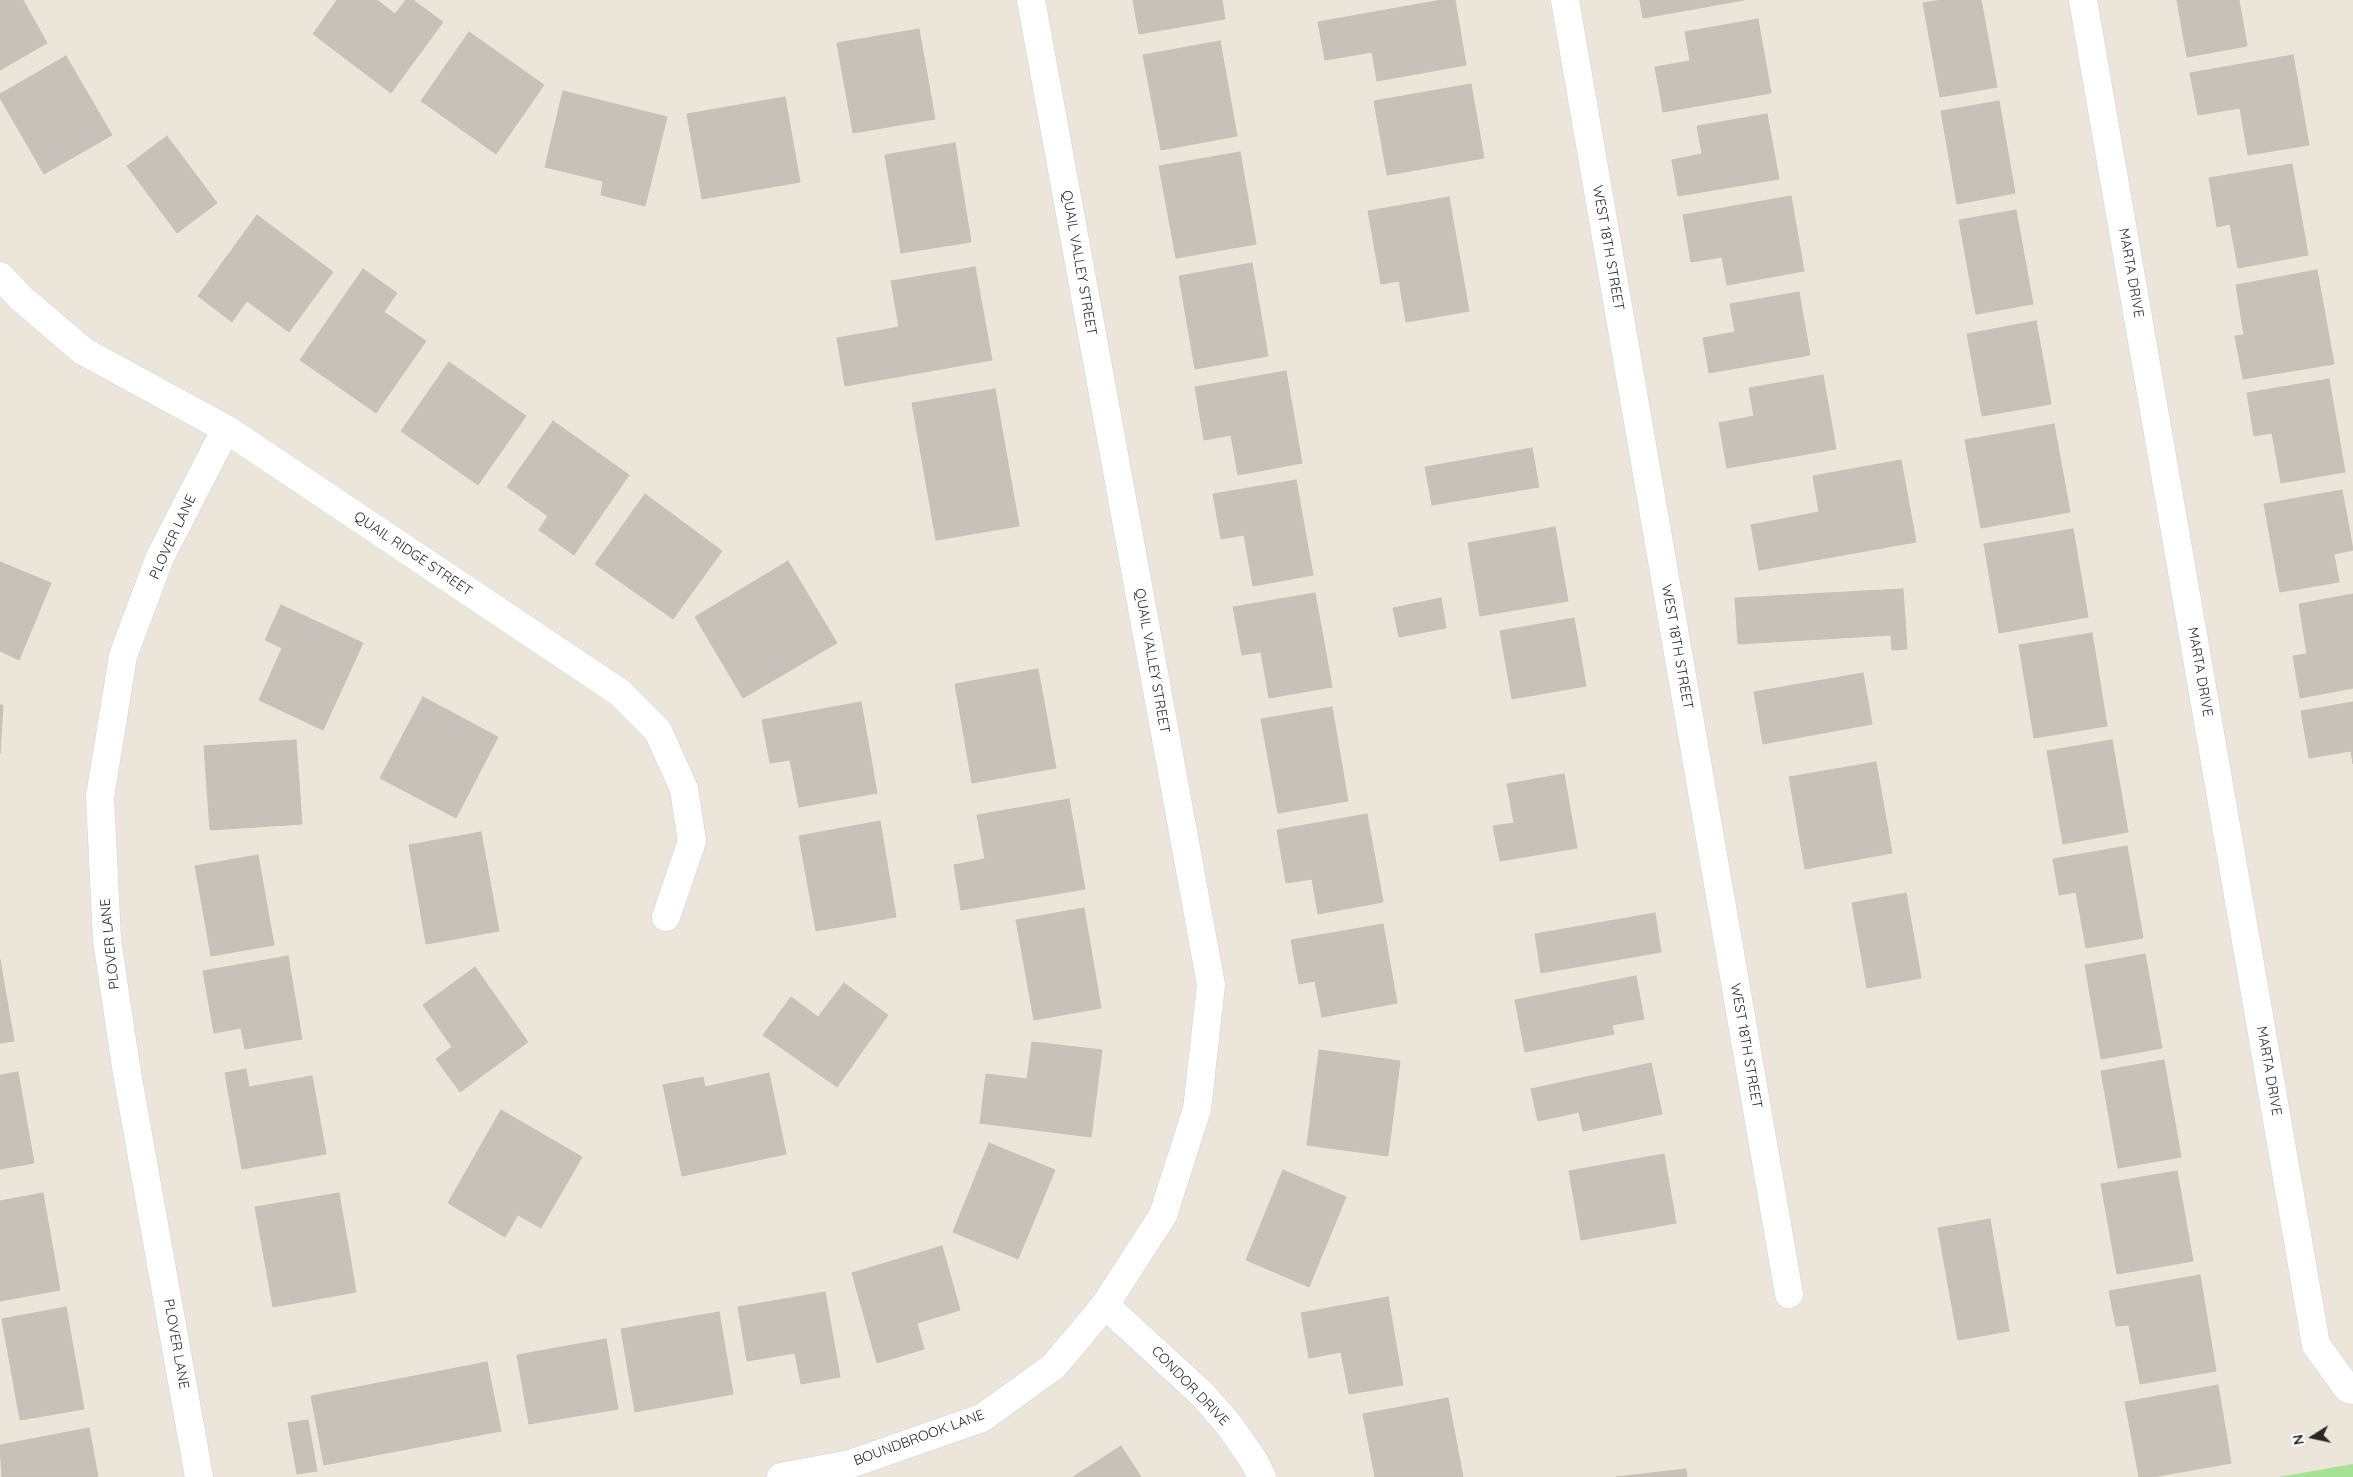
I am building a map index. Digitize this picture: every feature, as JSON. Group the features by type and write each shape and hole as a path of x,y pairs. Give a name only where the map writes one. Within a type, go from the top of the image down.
{"street":[{"name":"QUAIL VALLEY STREET","path":"1031,0 1211,985 1197,1108 1163,1215 1105,1305"},
{"name":"WEST 18TH STREET","path":"1565,0 1789,1294"},
{"name":"MARTA DRIVE","path":"2083,0 2316,1345 2348,1389 2353,1390"},
{"name":"QUAIL RIDGE STREET","path":"0,276 20,298 83,350 226,429 619,692 658,731 684,789 692,841 666,917"},
{"name":"PLOVER LANE","path":"199,1477 126,1067 107,940 100,797 123,656 160,557 226,429"},
{"name":"BOUNDBROOK LANE","path":"781,1477 850,1464 982,1418 1054,1366 1105,1305"},
{"name":"CONDOR DRIVE","path":"1105,1305 1203,1395 1229,1424 1254,1461 1262,1477"}],"green space":[{"path":"2353,1464 2353,1477 2279,1477"}],"building":[{"path":"0,0 23,0 47,43 0,70"},
{"path":"337,0 377,0 395,14 406,0 413,0 443,22 391,93 313,34"},
{"path":"1133,0 1222,0 1225,19 1139,34"},
{"path":"1442,0 1455,0 1466,65 1377,81 1372,52 1325,60 1318,22"},
{"path":"1640,0 1744,0 1643,18"},
{"path":"1942,0 1981,0 1997,87 1940,97 1923,3"},
{"path":"2177,0 2239,0 2247,46 2187,57"},
{"path":"1758,19 1771,93 1663,112 1655,67 1690,61 1685,32"},
{"path":"919,29 935,119 853,133 837,43"},
{"path":"469,32 544,85 496,154 421,101"},
{"path":"1220,41 1237,136 1161,150 1143,55"},
{"path":"2293,55 2309,145 2248,155 2240,108 2198,115 2190,73"},
{"path":"66,56 112,135 44,174 0,98 0,94"},
{"path":"1471,84 1484,158 1387,175 1374,101"},
{"path":"563,91 667,117 645,206 601,195 603,181 545,167"},
{"path":"785,97 800,182 702,199 687,114"},
{"path":"1999,101 2015,193 1957,204 1941,111"},
{"path":"1767,114 1779,179 1678,196 1672,160 1702,154 1697,126"},
{"path":"167,136 217,203 177,233 127,166"},
{"path":"955,143 971,242 901,253 885,155"},
{"path":"1240,152 1256,244 1176,258 1159,166"},
{"path":"2292,164 2308,255 2238,268 2230,224 2217,227 2209,178"},
{"path":"1791,196 1804,271 1727,285 1722,257 1691,262 1683,215"},
{"path":"1449,197 1469,311 1406,322 1399,281 1381,284 1368,211"},
{"path":"2016,210 2033,304 1976,314 1959,220"},
{"path":"257,215 333,272 289,332 247,301 232,322 198,296"},
{"path":"1252,263 1268,356 1195,369 1179,276"},
{"path":"975,267 992,360 845,386 837,338 899,327 891,281"},
{"path":"363,269 397,293 384,312 426,341 376,413 300,360"},
{"path":"2317,270 2334,364 2243,379 2235,336 2244,335 2236,285"},
{"path":"1799,292 1810,355 1709,373 1703,338 1735,332 1730,304"},
{"path":"2036,321 2051,404 1982,416 1967,334"},
{"path":"449,362 526,416 478,485 401,431"},
{"path":"1286,371 1302,463 1238,475 1231,435 1204,440 1195,387"},
{"path":"1823,375 1836,449 1727,468 1719,423 1754,416 1749,388"},
{"path":"2329,379 2345,472 2281,483 2272,433 2254,436 2247,393"},
{"path":"995,389 1019,526 936,540 912,403"},
{"path":"553,421 629,475 574,555 539,530 548,516 507,487"},
{"path":"2054,424 2070,512 1981,528 1965,440"},
{"path":"1532,448 1539,487 1432,505 1425,467"},
{"path":"1901,460 1916,542 1759,570 1751,525 1819,512 1813,476"},
{"path":"1296,480 1313,575 1253,586 1244,535 1221,539 1213,494"},
{"path":"2342,490 2353,550 2334,554 2339,582 2280,592 2264,504"},
{"path":"645,494 722,551 673,619 595,564"},
{"path":"1555,527 1568,601 1480,616 1468,543"},
{"path":"2073,529 2088,617 1999,633 1984,544"},
{"path":"788,561 837,643 743,698 695,617"},
{"path":"0,562 51,583 19,660 0,651"},
{"path":"1903,589 1907,649 1892,650 1891,635 1738,644 1735,598"},
{"path":"1315,593 1332,687 1269,698 1261,652 1242,655 1233,607"},
{"path":"2353,594 2353,688 2300,698 2293,656 2307,654 2299,604"},
{"path":"1441,598 1446,628 1399,637 1393,608"},
{"path":"281,605 363,643 323,730 259,700 282,648 265,640"},
{"path":"1574,618 1586,686 1512,699 1500,631"},
{"path":"2092,633 2107,726 2034,738 2019,645"},
{"path":"1038,669 1056,768 972,783 955,684"},
{"path":"1863,673 1872,724 1763,744 1754,692"},
{"path":"423,697 498,737 456,818 380,778"},
{"path":"861,702 877,793 799,807 790,760 770,763 762,720"},
{"path":"2353,702 2353,764 2351,751 2309,758 2301,711"},
{"path":"0,705 3,705 0,754"},
{"path":"1332,707 1348,801 1278,813 1261,719"},
{"path":"296,740 302,824 210,830 204,746"},
{"path":"2112,740 2128,832 2063,844 2047,751"},
{"path":"1876,762 1892,853 1805,869 1789,777"},
{"path":"1564,774 1577,848 1500,861 1493,826 1514,823 1507,784"},
{"path":"1069,799 1085,889 961,910 954,865 985,859 977,815"},
{"path":"1367,814 1383,902 1318,914 1312,879 1286,883 1277,830"},
{"path":"880,821 896,917 816,931 799,836"},
{"path":"481,832 499,931 426,944 409,845"},
{"path":"2127,846 2143,938 2086,948 2076,892 2059,895 2053,859"},
{"path":"258,855 274,945 211,956 195,866"},
{"path":"1906,893 1921,978 1867,988 1852,903"},
{"path":"1084,908 1101,1008 1034,1020 1016,920"},
{"path":"1655,913 1661,952 1541,973 1535,934"},
{"path":"1383,924 1397,1003 1322,1017 1315,981 1299,984 1291,940"},
{"path":"2145,954 2162,1048 2101,1059 2085,965"},
{"path":"288,956 302,1039 245,1049 241,1028 214,1033 203,971"},
{"path":"0,960 14,1041 0,1043"},
{"path":"475,967 528,1042 460,1092 436,1059 452,1047 423,1005"},
{"path":"1636,976 1644,1019 1612,1025 1614,1034 1525,1052 1515,1000"},
{"path":"844,983 888,1015 837,1087 763,1035 791,997 818,1017"},
{"path":"1032,1042 1102,1050 1091,1137 980,1123 986,1074 1027,1079"},
{"path":"1319,1050 1400,1061 1388,1156 1307,1145"},
{"path":"2164,1060 2181,1157 2118,1168 2101,1071"},
{"path":"1651,1063 1662,1114 1583,1131 1579,1112 1538,1121 1531,1089"},
{"path":"246,1069 249,1087 312,1076 326,1154 242,1169 225,1073"},
{"path":"18,1072 34,1163 0,1169 0,1075"},
{"path":"769,1073 786,1154 682,1176 663,1085 703,1077 705,1087"},
{"path":"501,1110 582,1157 541,1228 518,1215 505,1237 448,1203"},
{"path":"989,1143 1055,1170 1018,1259 953,1232"},
{"path":"1664,1154 1676,1223 1581,1240 1569,1171"},
{"path":"1283,1170 1346,1197 1309,1287 1246,1260"},
{"path":"2177,1171 2193,1261 2117,1274 2101,1184"},
{"path":"43,1193 60,1290 0,1301 0,1201"},
{"path":"339,1193 356,1292 273,1307 255,1207"},
{"path":"1990,1219 2009,1331 1958,1340 1938,1228"},
{"path":"942,1246 960,1310 917,1323 924,1349 877,1363 852,1273"},
{"path":"2200,1275 2216,1371 2140,1384 2129,1325 2116,1326 2109,1291"},
{"path":"825,1292 840,1377 801,1384 795,1353 747,1361 738,1307"},
{"path":"1388,1297 1403,1385 1349,1394 1341,1352 1309,1358 1301,1313"},
{"path":"66,1307 84,1409 20,1420 2,1319"},
{"path":"719,1312 733,1394 635,1412 621,1329"},
{"path":"606,1339 618,1409 529,1424 517,1355"},
{"path":"487,1362 501,1431 324,1465 311,1396"},
{"path":"2218,1385 2231,1463 2153,1477 2139,1477 2125,1402"},
{"path":"1448,1398 1463,1477 1375,1477 1363,1414"},
{"path":"308,1420 317,1471 297,1474 288,1423"},
{"path":"89,1428 98,1477 2,1477 0,1445"},
{"path":"1121,1446 1141,1477 1073,1477"},
{"path":"1686,1469 1687,1477 1616,1477"}]}
